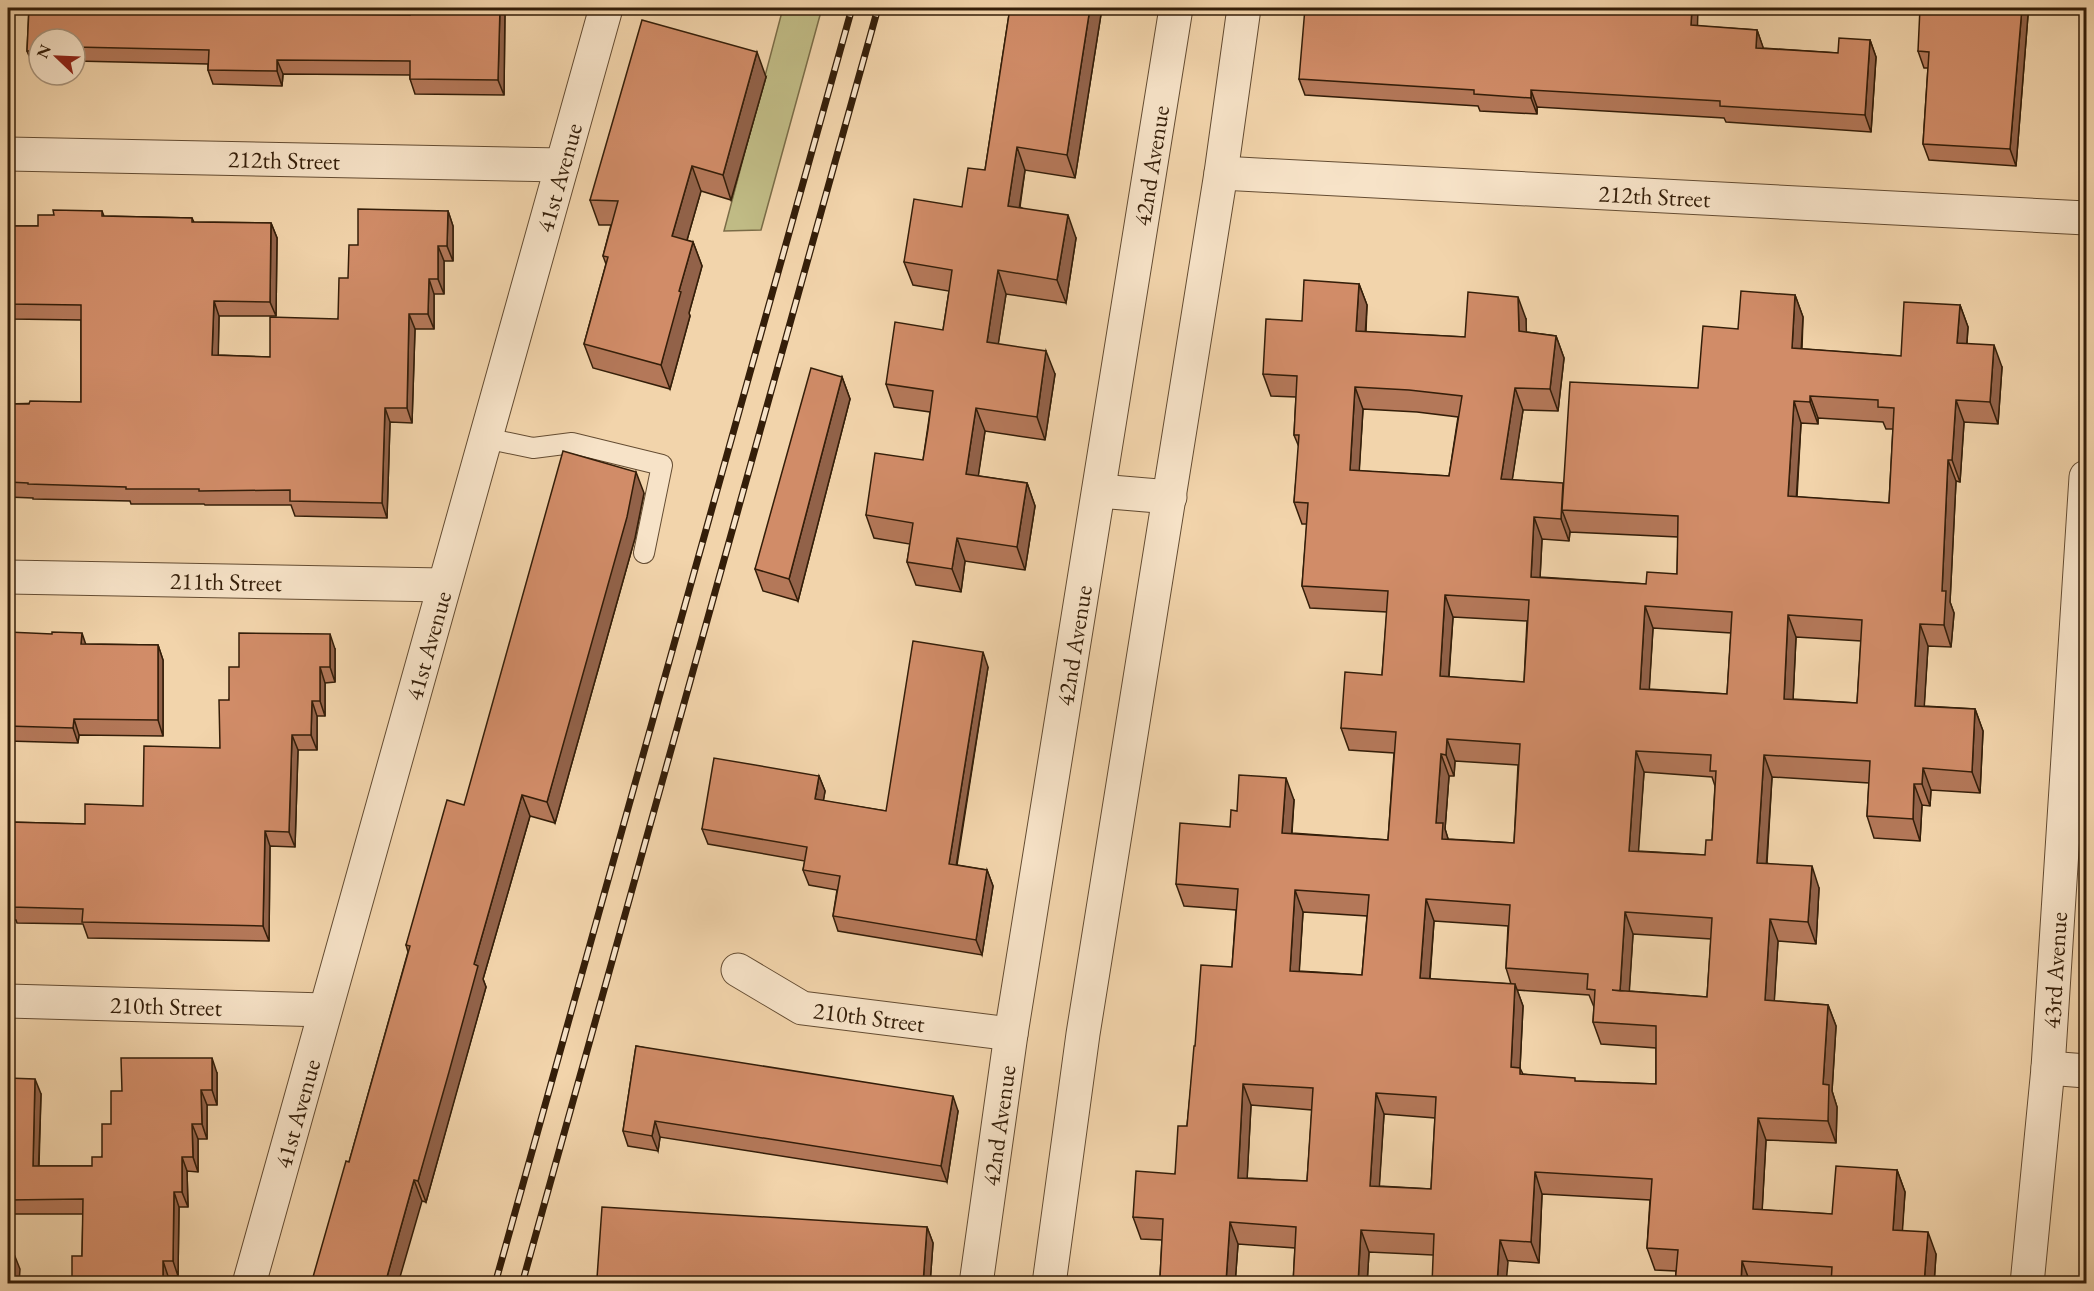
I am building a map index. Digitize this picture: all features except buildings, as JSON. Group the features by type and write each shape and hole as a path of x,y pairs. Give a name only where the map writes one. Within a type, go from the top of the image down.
{"street":[{"name":"41st Avenue","path":"249,1284 606,8"},
{"name":"42nd Avenue","path":"976,1284 1011,1034 1174,32 1176,8"},
{"path":"1049,1284 1083,1034 1221,173 1244,8"},
{"name":"212th Street","path":"8,154 562,165"},
{"name":"212th Street","path":"1221,173 2086,218"},
{"name":"43rd Avenue","path":"2027,1284 2048,1068 2081,645 2086,477"},
{"path":"1099,491 1170,497"},
{"name":"211th Street","path":"8,577 443,585"},
{"name":"210th Street","path":"738,970 802,1008 1011,1034"},
{"name":"210th Street","path":"8,1001 325,1010"},
{"path":"2048,1068 2086,1071"}],"lane":[{"path":"485,438 533,448 572,443 662,465 644,553"}],"shaded area":[{"path":"783,8 822,8 761,230 724,231"}],"railway":[{"path":"495,1284 852,8"},
{"path":"522,1284 878,8"}]}
